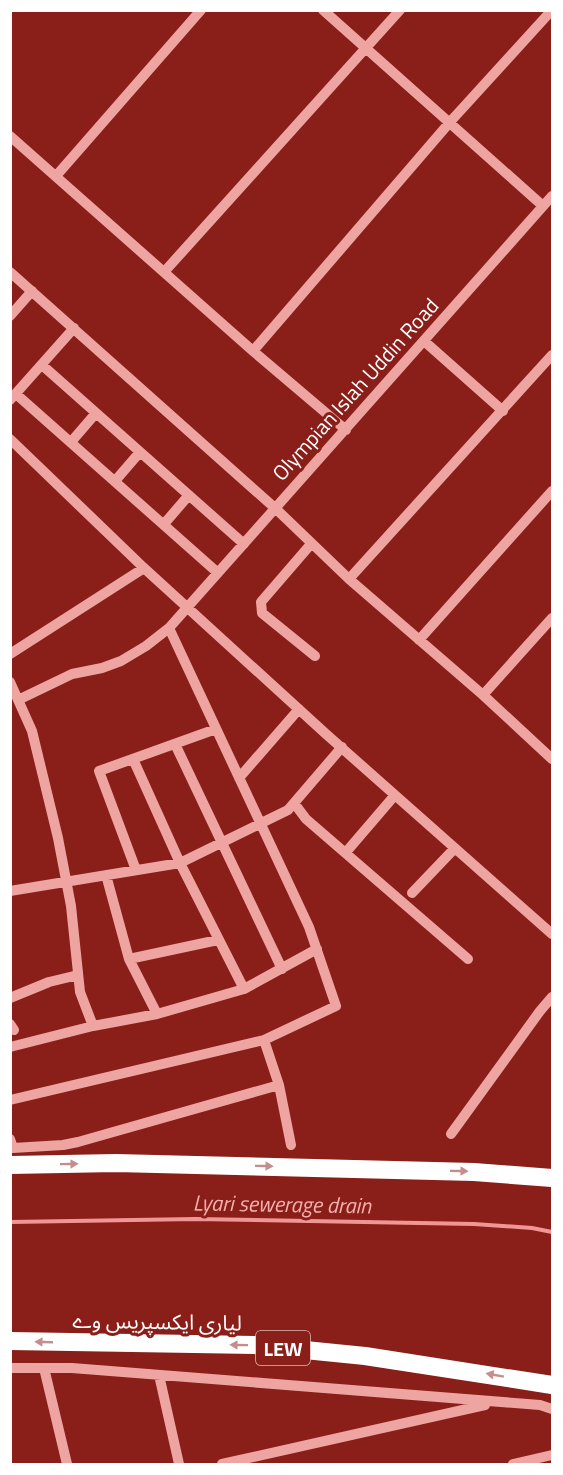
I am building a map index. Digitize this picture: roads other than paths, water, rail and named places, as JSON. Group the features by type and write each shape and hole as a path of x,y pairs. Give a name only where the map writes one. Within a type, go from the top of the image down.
{"highway":[{"path":"10,1165 116,1163 462,1171 552,1178"},
{"name":"لیاری ایکسپریس وے","path":"10,1341 255,1345 365,1356 552,1385"}],"street":[{"path":"56,176 201,10"},
{"path":"323,10 543,206"},
{"path":"165,271 400,10"},
{"path":"253,351 450,122 552,10"},
{"path":"10,136 345,430"},
{"name":"Olympian Islah Uddin Road","path":"18,700 72,674 102,668 121,661 146,646 169,628 552,196"},
{"path":"10,272 276,509 349,579 551,754"},
{"path":"10,316 32,291"},
{"path":"74,328 13,397 71,442 219,573"},
{"path":"424,341 503,411"},
{"path":"349,579 551,360"},
{"path":"42,365 244,544"},
{"path":"71,442 96,413"},
{"path":"10,439 144,568 552,934"},
{"path":"115,481 140,452"},
{"path":"419,640 552,491"},
{"path":"164,524 189,495"},
{"path":"311,544 261,602 260,607 262,613 315,656"},
{"path":"10,654 144,568"},
{"path":"483,695 552,618"},
{"path":"10,1100 264,1040 336,1006 309,927 169,628"},
{"path":"10,682 32,730 71,906 80,992 93,1026"},
{"path":"239,778 299,709"},
{"path":"136,870 99,771 216,729"},
{"path":"175,744 282,969"},
{"path":"10,891 180,863 288,810 342,747"},
{"path":"134,759 180,863 244,989"},
{"path":"347,851 395,795"},
{"path":"294,803 306,819 468,959"},
{"path":"412,893 455,848"},
{"path":"106,875 129,959 157,1014"},
{"path":"129,959 218,940"},
{"path":"10,1047 93,1026 157,1014 244,989 317,949"},
{"path":"10,998 49,982 78,975"},
{"path":"451,1134 552,997"},
{"path":"264,1040 279,1085 291,1145"},
{"path":"10,1139 13,1148 63,1145 279,1085"},
{"path":"10,1368 72,1368 552,1408"},
{"path":"44,1368 67,1464"},
{"path":"159,1375 179,1464"},
{"path":"222,1464 496,1402"},
{"path":"513,1464 552,1455"}],"waterway":[{"name":"Lyari sewerage drain","path":"10,1222 195,1219 474,1224 532,1228 552,1232"}]}
